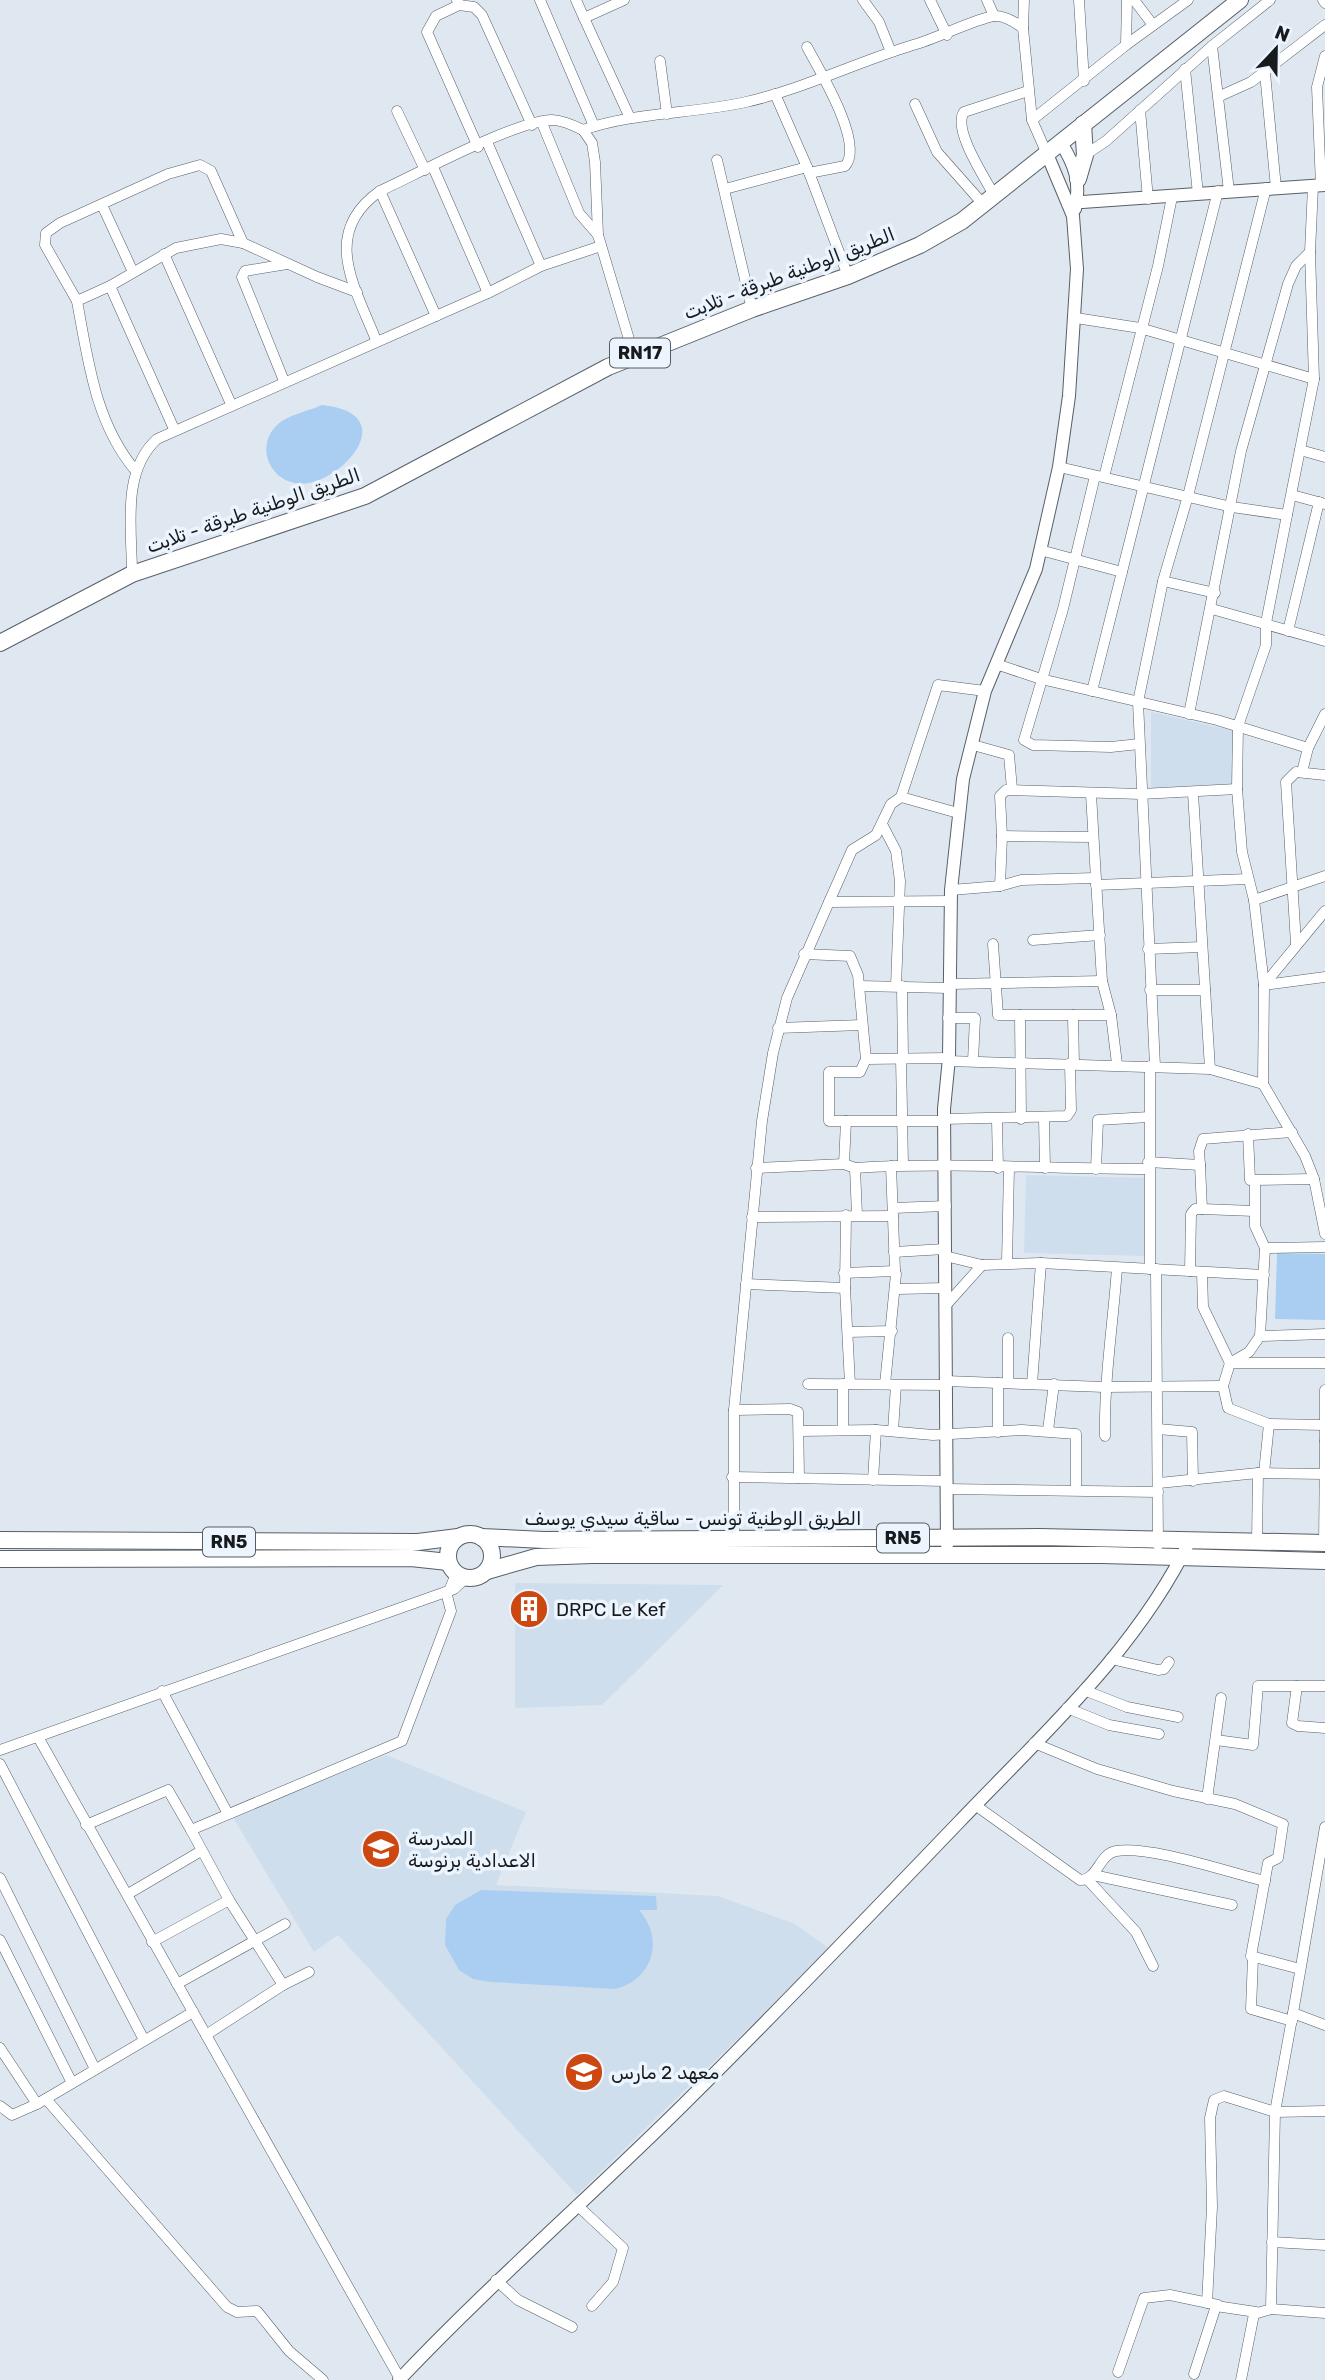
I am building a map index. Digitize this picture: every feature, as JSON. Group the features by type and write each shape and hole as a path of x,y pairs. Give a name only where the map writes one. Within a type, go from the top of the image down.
{"main road":[{"name":"الطريق الوطنية طبرقة - تلابت","path":"0,642 132,574 365,496 559,391 634,356 752,309 848,276 941,233 989,200 1240,0"},
{"path":"1078,179 1085,155 1083,124"},
{"name":"RN5","path":"0,1540 418,1542 470,1534 481,1537"},
{"path":"457,1571 449,1548 458,1537"},
{"path":"481,1537 492,1553 487,1571"},
{"name":"الطريق الوطنية تونس - ساقية سيدي يوسف","path":"481,1537 544,1540 947,1537 1157,1548 1182,1558 1325,1561"},
{"name":"الطريق الوطنية تونس - ساقية سيدي يوسف","path":"487,1571 523,1559 554,1556 947,1556 1157,1548 1190,1540 1324,1543"},
{"name":"RN5","path":"0,1559 411,1558 479,1577 487,1571"}],"street":[{"path":"540,0 594,126"},
{"path":"576,0 630,118"},
{"path":"584,18 624,0"},
{"path":"863,0 879,23 891,52"},
{"path":"930,0 947,35"},
{"path":"987,0 994,16"},
{"path":"1024,0 1023,28 1032,120 1046,154 1072,202"},
{"path":"1079,0 1084,81"},
{"path":"1126,45 1127,0"},
{"path":"1134,0 1153,24"},
{"path":"1032,120 1153,24 1188,0"},
{"path":"1085,155 1106,141 1185,69 1270,0"},
{"path":"541,266 427,32 436,16 458,3 474,7 482,15 579,213 598,235"},
{"path":"583,130 630,118 710,109 775,94 947,35 994,16 1007,18 1023,28"},
{"path":"1220,96 1265,73 1325,25"},
{"path":"1092,691 1181,340 1223,191 1220,96 1212,46"},
{"path":"725,189 808,170 845,166 850,160 843,118 807,47"},
{"path":"1325,57 1317,87 1320,186 1310,252 1314,379 1266,623 1266,646 1238,726 1237,789 1242,852 1254,900 1264,985 1263,1084 1292,1132 1314,1179 1325,1234"},
{"path":"660,61 667,114"},
{"path":"1185,69 1198,194"},
{"path":"1157,1548 1158,1429 1148,1165 1152,1066 1138,702 1163,582 1271,188 1265,73"},
{"path":"989,200 960,124 961,117 964,112 1028,91"},
{"path":"775,94 808,170 848,276"},
{"path":"915,104 937,152 989,200"},
{"path":"1140,110 1147,199"},
{"path":"397,111 429,168 488,293"},
{"path":"376,341 346,262 348,231 366,201 380,191 482,144 552,120 583,130 592,143 598,235 634,356"},
{"path":"947,1556 944,1120 951,896 963,779 985,691 1030,586 1059,467 1076,318 1077,269 1072,202 1078,179 1075,164 1061,142"},
{"path":"717,160 752,309"},
{"path":"135,470 119,451 99,405 77,301 45,240 51,228 168,174 200,165 207,167 215,178 243,243"},
{"path":"1072,202 1320,186"},
{"path":"380,191 436,316"},
{"path":"1139,744 1091,748 1026,743 1025,734 1158,266 1172,197"},
{"path":"102,205 133,272"},
{"path":"77,301 110,286 164,254 193,243 211,240 243,243 357,292"},
{"path":"132,574 135,470 147,448 174,429 488,293 541,266 601,246"},
{"path":"1189,714 1212,609 1241,451 1288,284 1296,266 1310,252"},
{"path":"164,254 231,404"},
{"path":"284,382 242,277 245,271 253,268 288,264"},
{"path":"110,286 174,429"},
{"path":"1076,318 1140,328 1314,379"},
{"path":"1300,450 1325,457"},
{"path":"1059,467 1232,507 1287,515"},
{"path":"1289,631 1322,503 1292,495"},
{"path":"1040,550 1122,572"},
{"path":"1163,582 1215,593"},
{"path":"1212,609 1325,641"},
{"path":"996,664 1041,679 1238,726 1308,748"},
{"path":"734,1539 734,1410 756,1168 778,1028 804,954 852,850 872,839 883,826 891,804 901,797 938,685 985,691"},
{"path":"1302,772 1308,748 1325,714"},
{"path":"973,745 1009,755 1012,789"},
{"path":"1296,944 1286,782 1291,774 1302,772 1325,775"},
{"path":"1000,886 1000,796 1003,791 1012,789 1141,794 1237,789"},
{"path":"1193,793 1196,882 1210,1069"},
{"path":"1091,794 1091,837 1102,981 1111,1015 1117,1064"},
{"path":"901,797 958,813"},
{"path":"883,826 896,851 902,1058 902,1121 893,1212 896,1289 892,1331 893,1431"},
{"path":"1002,836 1091,837"},
{"path":"1254,900 1325,876"},
{"path":"829,902 951,896 1021,880 1144,883 1248,879"},
{"path":"1264,985 1325,911"},
{"path":"1033,940 1100,935"},
{"path":"993,944 998,1015 1111,1015"},
{"path":"1148,949 1202,947"},
{"path":"804,954 850,956 858,973 866,1059 860,1072 829,1072 830,1121 1044,1119 1070,1114 1073,1014"},
{"path":"1264,985 1325,976"},
{"path":"860,986 949,986 997,981 1102,981"},
{"path":"1150,990 1205,990"},
{"path":"1020,1015 1021,1119"},
{"path":"948,1018 975,1018 973,1061"},
{"path":"778,1028 862,1025"},
{"path":"866,1059 948,1059 1210,1069 1263,1084"},
{"path":"1096,1169 1098,1120 1149,1117"},
{"path":"1044,1119 1045,1168"},
{"path":"997,1120 1003,1168 1007,1262"},
{"path":"844,1164 846,1121"},
{"path":"1202,1209 1199,1151 1203,1139 1292,1132"},
{"path":"1248,1134 1249,1177 1255,1182 1314,1179"},
{"path":"756,1168 844,1164 855,1168 946,1166 1096,1169 1200,1165"},
{"path":"843,1430 848,1332 844,1273 855,1168"},
{"path":"1230,1363 1249,1352 1260,1336 1265,1248 1256,1230 1255,1182"},
{"path":"752,1217 852,1215 946,1206"},
{"path":"1190,1271 1191,1214 1195,1209 1254,1211"},
{"path":"1265,1248 1325,1247"},
{"path":"894,1252 945,1253 982,1265 1007,1262 1041,1263 1264,1275"},
{"path":"1032,1384 1041,1263"},
{"path":"947,1304 982,1265"},
{"path":"1105,1436 1104,1387 1114,1317 1117,1268"},
{"path":"844,1273 895,1271"},
{"path":"1202,1272 1203,1307 1230,1363 1223,1386 1228,1408 1269,1424 1325,1425"},
{"path":"746,1284 845,1288"},
{"path":"896,1289 946,1288"},
{"path":"848,1332 892,1331"},
{"path":"1260,1336 1325,1332 1325,1345"},
{"path":"998,1432 1008,1338"},
{"path":"1230,1363 1325,1363"},
{"path":"808,1384 1223,1386"},
{"path":"1048,1430 1054,1384"},
{"path":"1325,1390 1325,1561"},
{"path":"734,1410 795,1410 799,1413 799,1478"},
{"path":"1256,1542 1261,1473 1269,1424"},
{"path":"1158,1429 1192,1432 1193,1481"},
{"path":"799,1432 876,1430 946,1434 1048,1430 1076,1434 1076,1490"},
{"path":"873,1480 876,1430"},
{"path":"732,1477 873,1480 1076,1490 1158,1488 1261,1473 1324,1474"},
{"path":"38,1737 399,2380 496,2280 577,2205 811,1977 1084,1690 1153,1606 1190,1540"},
{"path":"191,1830 227,1812 402,1741 451,1611 447,1592 457,1571"},
{"path":"0,1750 447,1592"},
{"path":"1111,1659 1158,1670 1164,1669 1169,1662"},
{"path":"1216,1740 1251,1746 1258,1686 1325,1686"},
{"path":"1297,1686 1292,1724 1325,1728"},
{"path":"1084,1690 1127,1707 1178,1717"},
{"path":"162,1691 227,1812"},
{"path":"1207,1799 1221,1698"},
{"path":"1067,1707 1109,1725 1159,1734"},
{"path":"1034,1743 1097,1769 1235,1804 1284,1826 1278,1858 1269,1860 1265,1881 1253,1958 1251,2009 1325,2025"},
{"path":"0,1764 144,2040"},
{"path":"86,1825 168,1790 229,1900 283,1985"},
{"path":"975,1805 1077,1879 1090,1877 1232,1905"},
{"path":"1271,2309 1275,2112 1325,1827"},
{"path":"128,1894 201,1851"},
{"path":"1090,1877 1109,1854 1120,1851 1156,1855 1265,1881"},
{"path":"1090,1877 1136,1932 1153,1966"},
{"path":"0,1878 95,2069"},
{"path":"152,1942 229,1900"},
{"path":"177,1984 285,1924"},
{"path":"0,1940 72,2083"},
{"path":"1253,1958 1300,1969"},
{"path":"206,2035 283,1985 309,1972"},
{"path":"0,2106 12,2115 42,2101 192,2012"},
{"path":"0,2048 42,2101 227,2307 237,2312 257,2311 289,2351 323,2380"},
{"path":"1194,2374 1213,2312 1211,2108 1214,2100 1221,2096 1275,2112 1325,2111"},
{"path":"577,2205 623,2248 613,2282 592,2306"},
{"path":"1272,2242 1325,2245"},
{"path":"496,2280 522,2303 572,2327"},
{"path":"1118,2372 1144,2298 1157,2295 1256,2312 1271,2309 1325,2313"},
{"path":"1241,2380 1256,2312"}],"shaded area":[{"path":"322,405 347,411 360,422 362,436 356,451 344,465 328,476 311,483 286,480 278,475 268,460 267,442 271,433 286,418"},
{"path":"1151,712 1235,731 1237,784 1151,788"},
{"path":"1026,1175 1149,1178 1147,1256 1024,1253"},
{"path":"1277,1253 1325,1254 1325,1320 1275,1319"},
{"name":"DRPC Le Kef","path":"515,1583 723,1585 602,1705 515,1708"},
{"name":"معهد 2 مارس","path":"386,1755 526,1812 496,1885 718,1896 795,1924 830,1949 577,2195 338,1935 314,1952 232,1816"},
{"path":"481,1890 656,1896 657,1910 639,1910 652,1933 651,1957 638,1977 615,1989 473,1979 459,1970 445,1945 446,1919 455,1905"}],"place":[{"name":"DRPC Le Kef","path":"529,1609"},
{"name":"المدرسة الاعدادية برنوسة","path":"381,1849"},
{"name":"معهد 2 مارس","path":"584,2072"}]}
